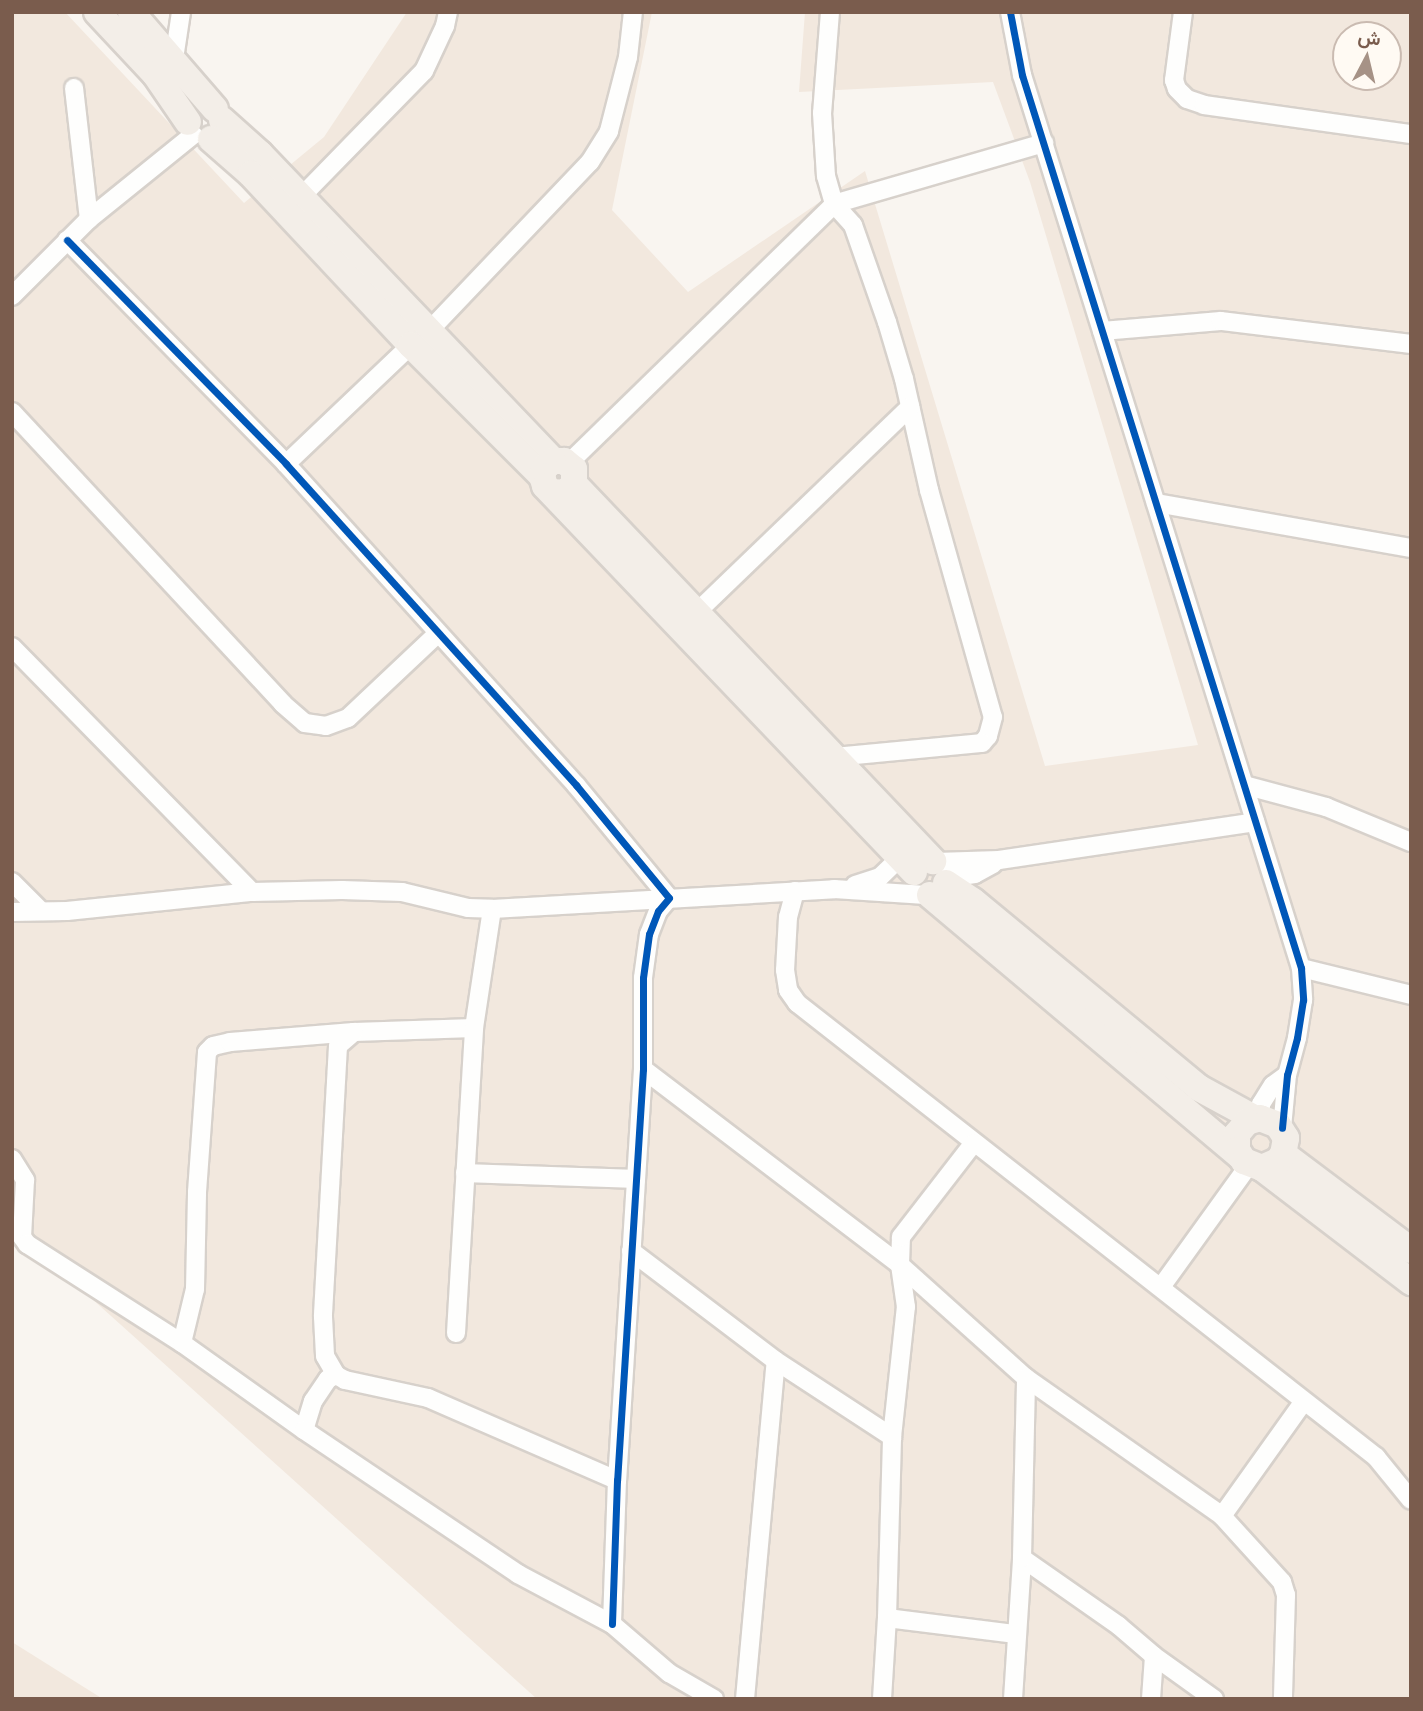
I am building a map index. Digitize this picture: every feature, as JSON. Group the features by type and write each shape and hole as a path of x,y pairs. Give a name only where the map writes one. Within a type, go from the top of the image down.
{"main road":[{"path":"97,12 251,174 697,612 833,757 929,875 974,901 1199,1087 1265,1121 1286,1138 1259,1161"},
{"path":"131,12 174,59 206,125 260,154 419,339"},
{"path":"558,475 929,875 1259,1161 1411,1250"},
{"path":"1265,1121 1241,1127 1236,1142 1411,1282"}],"street":[{"path":"174,59 181,12"},
{"path":"299,199 424,71 445,26 448,12"},
{"path":"286,464 419,339 590,162 609,131 628,57 633,12"},
{"path":"830,12 822,113 826,176 834,204 853,225 887,322 929,490 993,717 992,726 982,743 967,747 833,757"},
{"path":"1010,12 1022,75 1301,968 1303,1000 1297,1038 1287,1075 1265,1121"},
{"path":"1183,12 1174,79 1186,99 1204,105 1411,134"},
{"path":"74,88 89,219"},
{"path":"12,296 89,219 206,125"},
{"path":"558,475 834,204 1044,143"},
{"path":"67,240 286,464 437,635 576,785 669,898"},
{"path":"1102,331 1221,321 1411,344"},
{"path":"697,612 910,407"},
{"path":"12,412 274,694 305,723 326,726 348,718 437,635"},
{"path":"1156,503 1411,548"},
{"path":"12,647 252,892"},
{"path":"1244,785 1307,801 1411,842"},
{"path":"834,889 880,877 975,874 999,860 1255,822"},
{"path":"12,912 252,892 402,892 468,908 492,909 834,889 929,875"},
{"path":"12,882 41,911"},
{"path":"795,891 788,918 785,970 788,990 797,1003 973,1144 1161,1287 1376,1457 1411,1500"},
{"path":"612,1624 617,1480 643,1069 643,978 649,934 658,911 669,898"},
{"path":"456,1333 474,1028 492,909"},
{"path":"1301,968 1411,995"},
{"path":"182,1343 195,1289 197,1192 207,1052 213,1046 230,1042 354,1032 474,1028"},
{"path":"336,1375 325,1356 323,1317 329,1188 338,1046 354,1032"},
{"path":"643,1069 900,1265 1026,1378 1222,1516 1282,1582 1286,1595 1283,1699"},
{"path":"882,1699 892,1437 906,1307 900,1265 901,1237 973,1144"},
{"path":"12,1159 25,1180 22,1237 27,1244 182,1343 304,1430 518,1574 612,1624 669,1673 714,1699"},
{"path":"1161,1287 1259,1161"},
{"path":"465,1173 636,1179"},
{"path":"631,1251 776,1361 892,1437"},
{"path":"745,1699 776,1361"},
{"path":"304,1430 313,1401 328,1379 336,1375 428,1398 617,1480"},
{"path":"1013,1699 1022,1558 1026,1378"},
{"path":"1222,1516 1304,1401"},
{"path":"1022,1558 1119,1626 1154,1656 1214,1699"},
{"path":"887,1618 1016,1634"},
{"path":"1152,1699 1154,1656"}],"shaded area":[{"path":"12,12 65,12 244,203 324,137 407,12 652,12 612,210 688,292 865,171 1045,766 1198,745 1030,182 993,82 799,92 805,12 1411,12 1411,1699 537,1699 12,1227"},
{"path":"12,1642 103,1699 12,1699"}],"cycle path":[{"path":"1010,12 1022,75 1301,968 1303,1000 1287,1075 1282,1128"},
{"path":"67,240 286,464 576,785 669,898 658,911 649,934 643,978 643,1069 617,1480 612,1624"}]}
